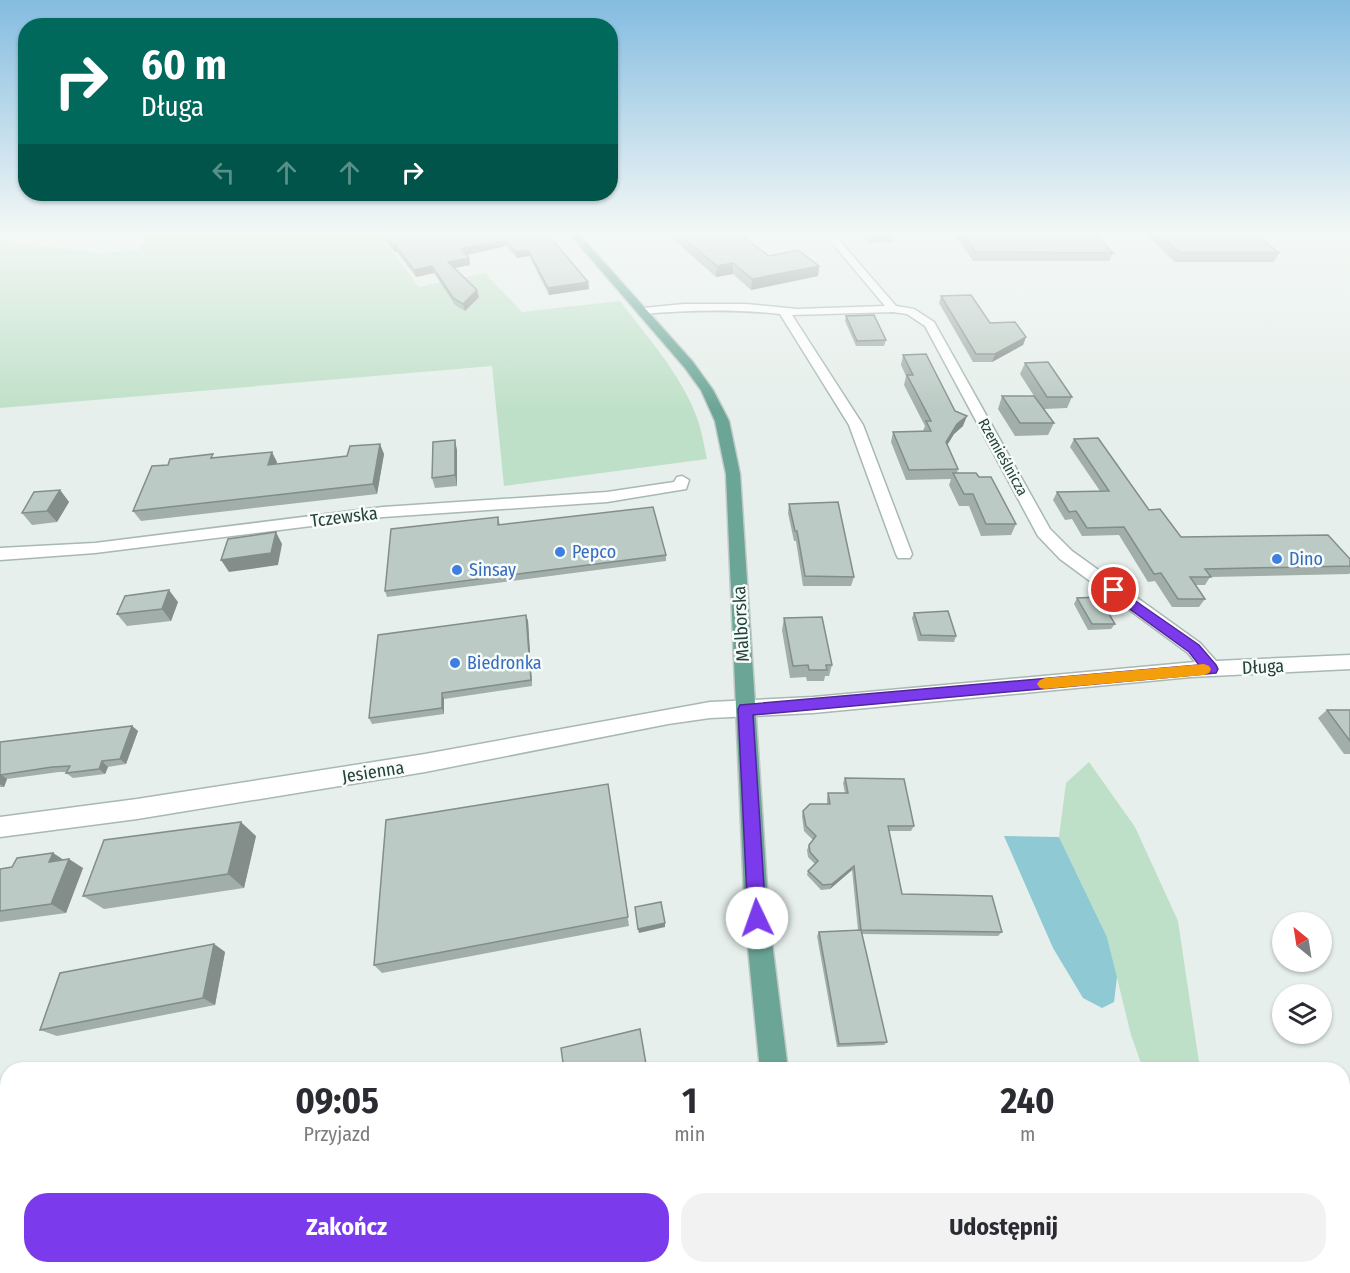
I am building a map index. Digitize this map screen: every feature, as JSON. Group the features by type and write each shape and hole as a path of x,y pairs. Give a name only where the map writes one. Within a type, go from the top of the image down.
{"main road":[{"name":"Malborska","path":"625,291 689,365 707,390 722,421 733,474 757,918 773,1062"}],"street":[{"path":"878,291 893,309"},
{"name":"Rzemieślnicza","path":"643,311 684,307 784,311 893,309 909,311 930,324 1044,532 1066,555 1194,648 1211,669"},
{"path":"784,311 856,425 904,554"},
{"name":"Tczewska","path":"0,554 95,548 383,512 607,497 681,486 682,480"},
{"name":"Długa","path":"746,709 1211,669 1350,662"},
{"name":"Jesienna","path":"0,827 425,763 668,716 746,709"}],"green space":[{"path":"0,291 502,291 522,312 620,301 682,386 699,423 707,459 504,486 492,366 0,408"},
{"path":"1089,762 1135,827 1178,921 1199,1062 1141,1062 1131,1035 1107,937 1059,837 1066,783"}],"water":[{"path":"1004,836 1059,837 1107,937 1117,977 1114,1002 1102,1008 1083,998 1053,948"}],"building":[{"path":"449,291 476,291 463,304 453,298"},
{"path":"971,295 990,323 1015,322 1026,337 995,354 976,354 941,296"},
{"path":"874,315 886,340 857,341 846,316"},
{"path":"926,354 955,411 967,416 957,424 946,442 958,469 909,470 893,432 931,431 926,421 931,421 907,375 913,375 903,355"},
{"path":"1048,362 1072,397 1047,397 1025,363"},
{"path":"1002,396 1034,396 1054,423 1020,423"},
{"path":"1098,438 1149,510 1160,509 1181,537 1328,535 1350,559 1350,566 1205,569 1211,577 1190,577 1205,599 1178,599 1161,573 1154,574 1124,527 1087,528 1076,511 1069,512 1057,492 1109,491 1074,439"},
{"path":"455,440 455,475 432,478 433,442"},
{"path":"380,444 373,484 133,511 152,466 168,465 170,459 213,454 211,458 272,452 268,465 347,456 350,446"},
{"path":"953,473 976,473 979,477 991,477 1016,524 986,524 973,494 964,494"},
{"path":"60,490 47,511 22,513 34,492"},
{"path":"838,502 854,577 805,576 797,531 795,531 789,504"},
{"path":"653,507 666,555 385,591 391,529 498,517 498,525"},
{"path":"276,532 271,553 221,560 228,539"},
{"path":"169,590 162,609 117,614 125,596"},
{"path":"1099,597 1115,624 1092,624 1077,598"},
{"path":"948,611 956,636 921,635 914,613"},
{"name":"Biedronka","path":"526,615 531,680 442,693 442,708 369,718 378,635"},
{"path":"822,617 832,665 826,665 827,670 809,670 808,665 793,666 784,618"},
{"path":"1327,710 1350,710 1350,741"},
{"path":"132,726 120,759 102,761 99,769 66,773 70,766 52,767 0,775 0,742"},
{"path":"845,778 904,779 914,826 888,826 902,894 992,896 1002,932 861,930 854,866 832,884 823,885 808,871 818,861 810,852 809,845 816,836 806,826 803,811 810,804 830,804 828,793 848,793"},
{"path":"608,784 628,917 374,965 386,820"},
{"path":"241,822 228,874 83,896 104,840"},
{"path":"53,853 49,862 69,859 51,904 0,911 0,869 12,867 17,858"},
{"path":"661,902 665,923 638,929 635,907"},
{"path":"861,930 887,1042 839,1044 819,932"},
{"path":"214,944 203,998 40,1030 60,973"},
{"path":"640,1029 646,1062 563,1062 561,1048"}],"slow traffic":[{"path":"1045,684 1204,669"}],"place":[{"name":"Pepco","path":"560,552"},
{"name":"Dino","path":"1277,559"},
{"name":"Sinsay","path":"457,570"},
{"name":"Biedronka","path":"455,663"}],"route":[{"path":"757,918 746,709 1211,669 1194,648 1114,590"}]}
